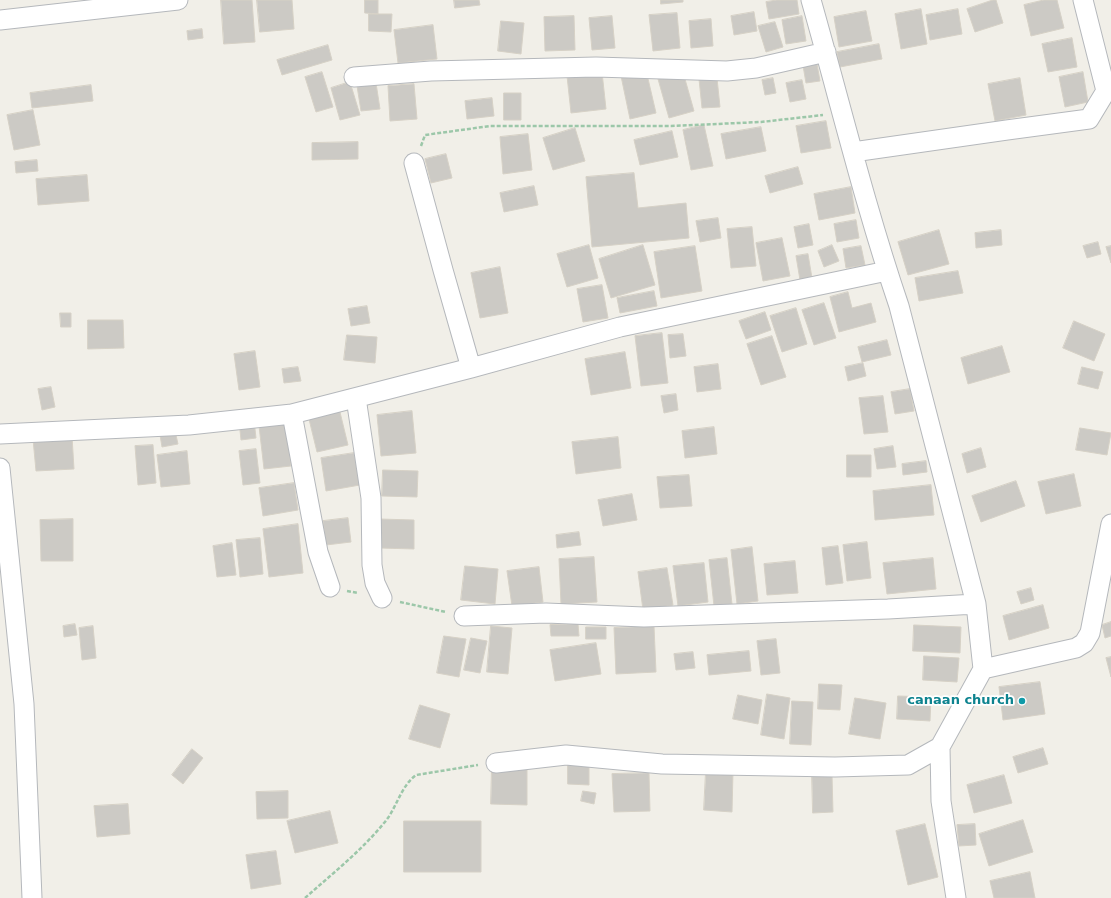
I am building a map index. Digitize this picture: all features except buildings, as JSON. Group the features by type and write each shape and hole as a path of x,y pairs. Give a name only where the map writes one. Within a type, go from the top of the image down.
{"street":[{"path":"0,20 178,0"},
{"path":"811,0 841,113 887,271 899,306 976,604 983,670 940,747 940,801 956,898"},
{"path":"853,152 1089,119 1106,91 1083,0"},
{"path":"354,77 431,71 596,67 727,71 756,68 826,52"},
{"path":"414,163 470,368"},
{"path":"0,434 189,425 292,414 620,327 887,271"},
{"path":"356,398 371,498 372,565 375,583 382,598"},
{"path":"292,414 318,552 330,587"},
{"path":"0,468 24,704 32,898"},
{"path":"983,670 1076,648 1084,643 1090,633 1106,573 1111,524"},
{"path":"464,616 546,613 644,617 888,609 976,604"},
{"path":"496,763 566,755 662,764 835,767 908,765 940,747"}],"path":[{"path":"414,163 425,135 490,126 671,126 761,122 841,113"},
{"path":"305,898 350,858 385,822 409,780 416,775 496,763"}],"place":[{"name":"canaan church","path":"1022,701"}]}
